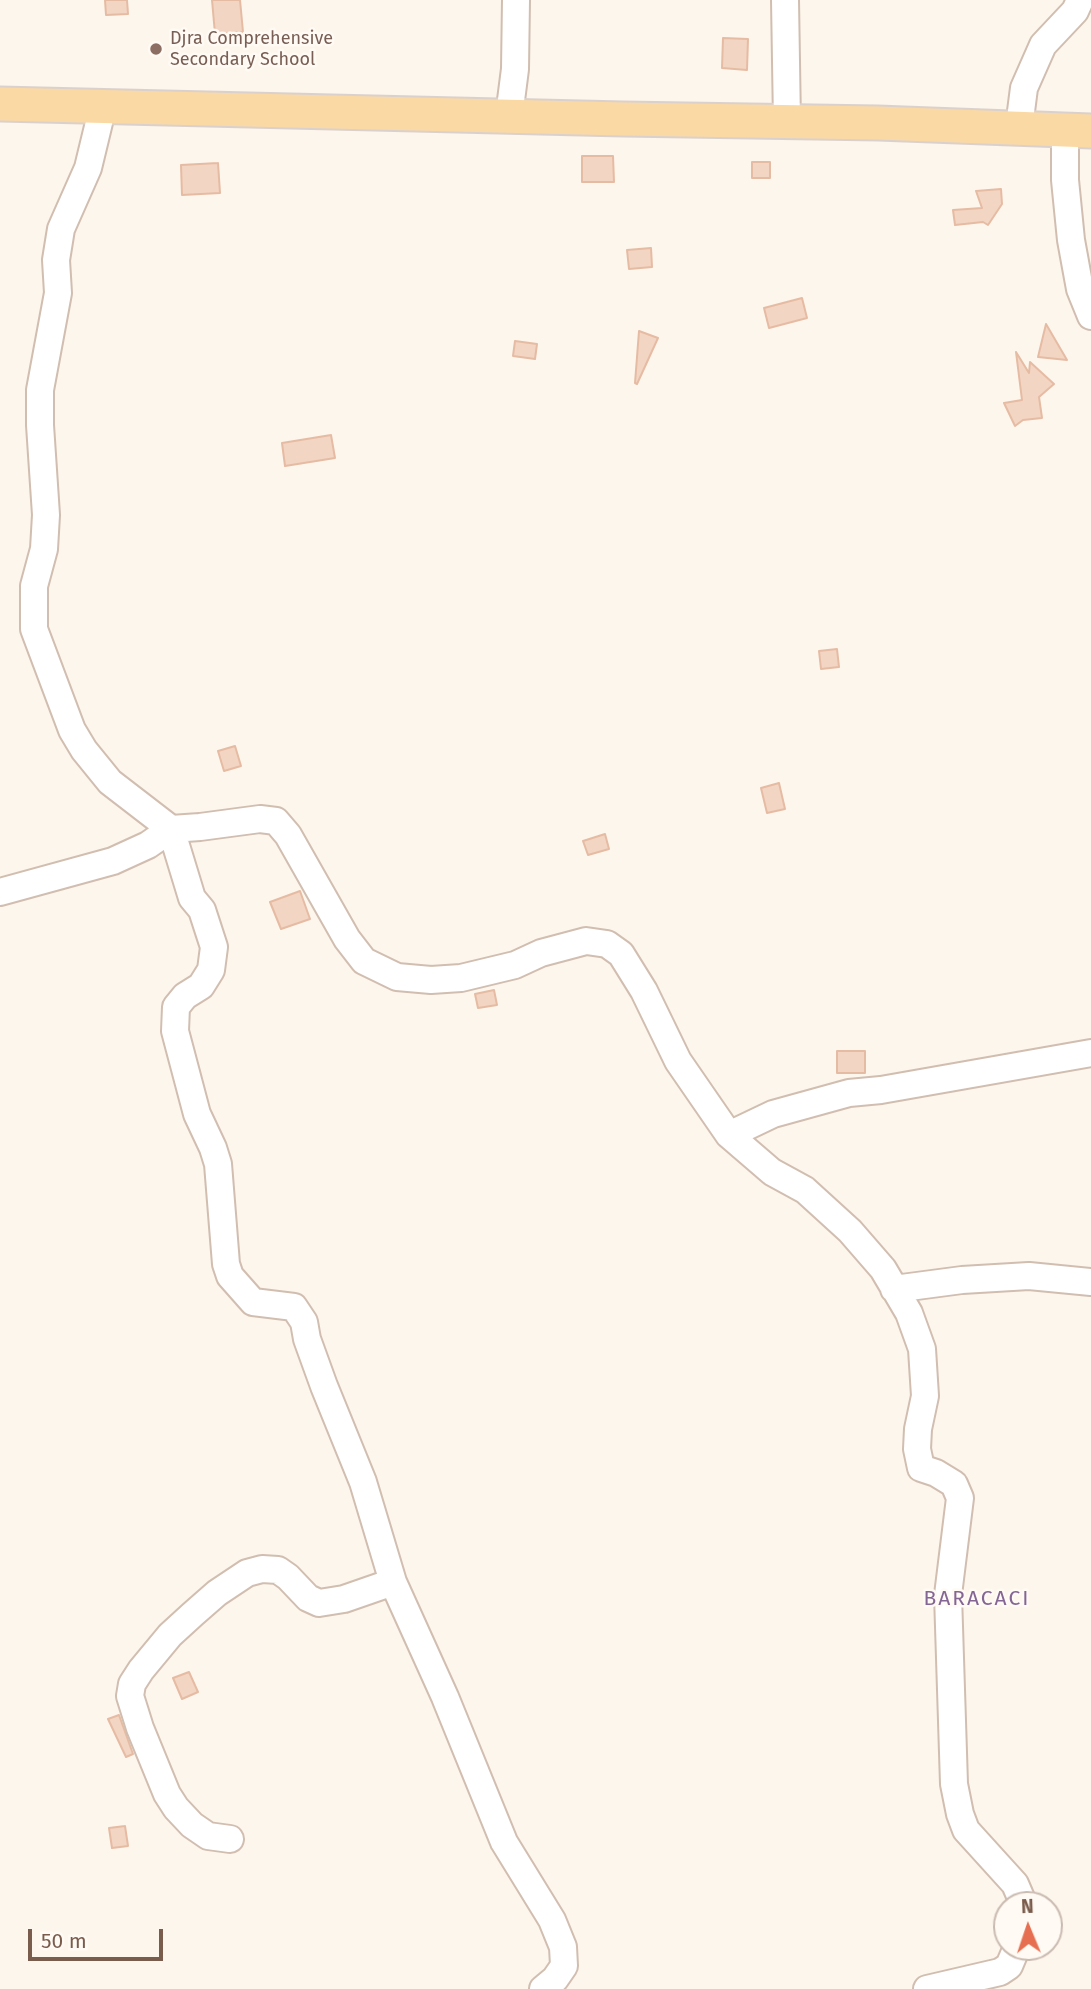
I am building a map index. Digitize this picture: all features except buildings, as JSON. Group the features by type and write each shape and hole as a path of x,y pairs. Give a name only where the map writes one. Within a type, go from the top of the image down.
{"main road":[{"path":"0,104 787,121 1078,131"}],"street":[{"path":"509,116 515,69 516,0"},
{"path":"785,0 787,121"},
{"path":"1019,127 1024,88 1043,45 1075,11 1080,0"},
{"path":"103,106 88,168 61,229 56,260 58,293 40,390 46,515 44,549 34,586 34,629 72,730 84,750 110,782 171,829 192,898 202,910 214,947 211,970 201,986 185,996 176,1007 175,1031 197,1114 218,1164 226,1264 230,1276 253,1302 294,1307 304,1322 307,1339 324,1386 363,1482 393,1582 445,1697 504,1842 552,1920 563,1947 564,1966 555,1979 543,1989"},
{"path":"1078,131 1065,180 1071,240 1080,289 1091,316"},
{"path":"0,892 113,861 148,845 171,829 260,818 276,821 288,835 346,939 364,961 397,977 431,980 461,978 586,941 607,944 621,954 644,990 678,1061 729,1135 772,1172 805,1190 850,1231 883,1269 909,1313 922,1349 925,1396 916,1449 921,1468 954,1484 960,1499 948,1595 954,1772 960,1814 966,1830 1015,1884 1018,1891"},
{"path":"729,1135 772,1114 849,1093 881,1090 1091,1053"},
{"path":"894,1289 962,1280 1029,1276 1091,1283"},
{"path":"230,1839 208,1836 192,1825 176,1808 159,1779 130,1696 132,1684 170,1635 217,1593 247,1573 262,1569 278,1570 308,1598 319,1603 344,1599 393,1582"},
{"path":"928,1989 1000,1972 1011,1961"}],"place":[{"name":"Djra Comprehensive Secondary School","path":"156,49"}],"district":[{"name":"BARACACI","path":"977,1599"}]}
